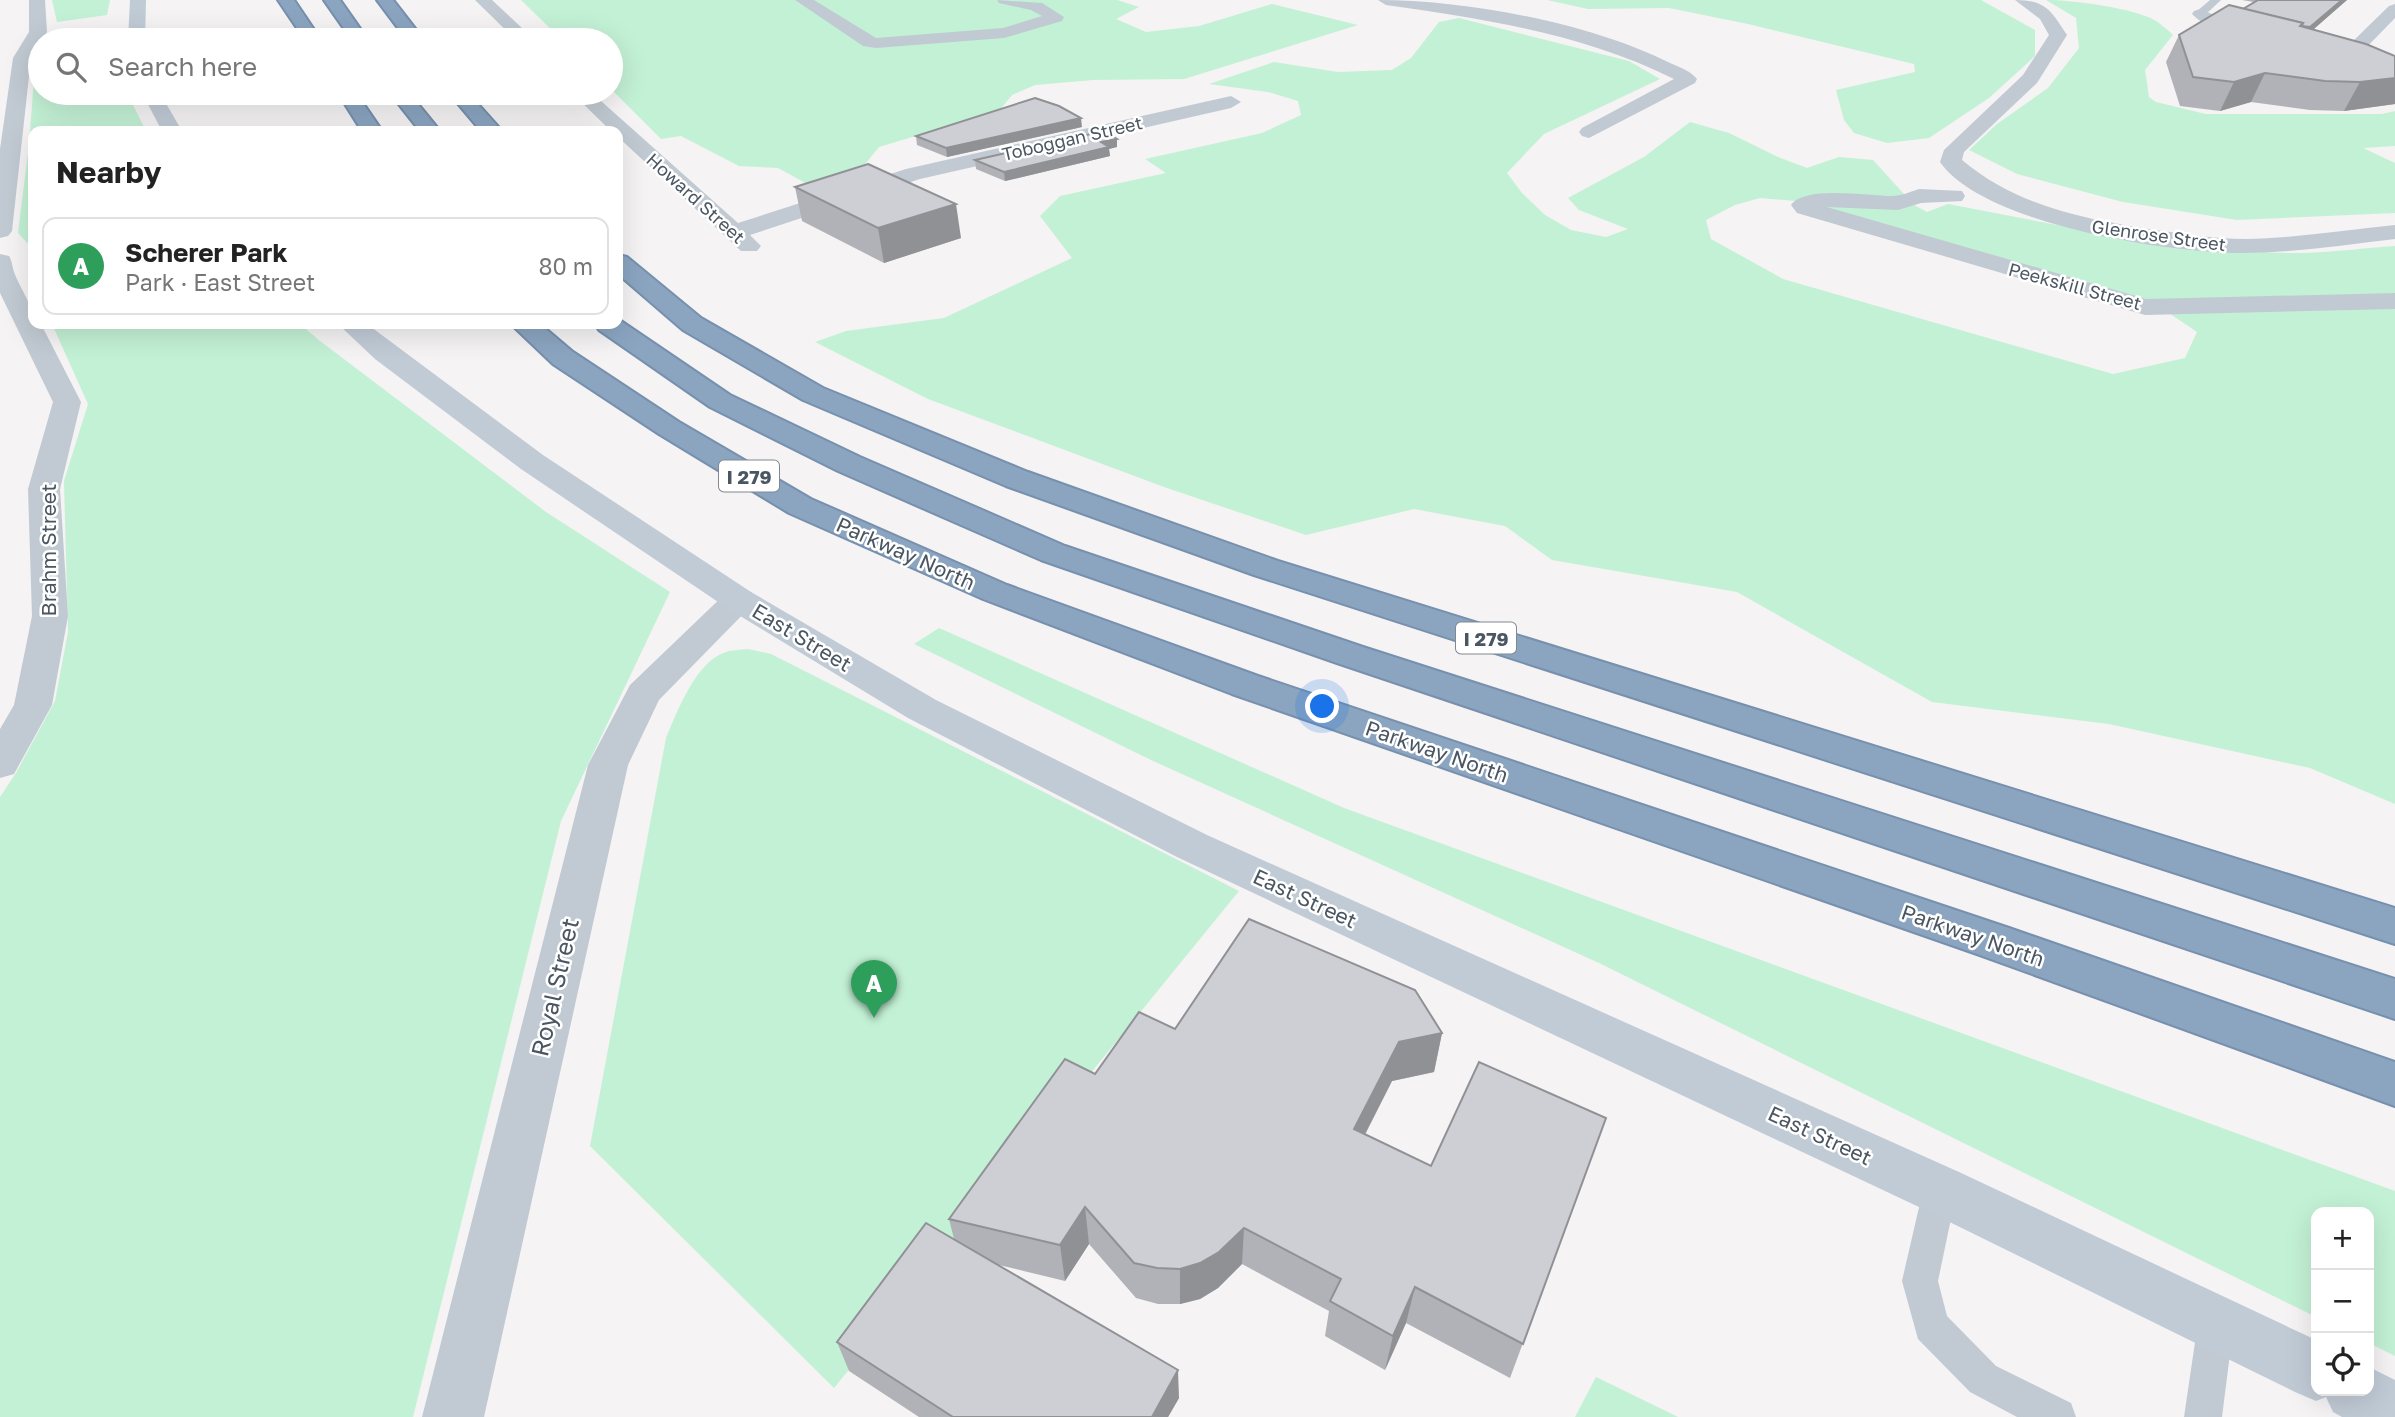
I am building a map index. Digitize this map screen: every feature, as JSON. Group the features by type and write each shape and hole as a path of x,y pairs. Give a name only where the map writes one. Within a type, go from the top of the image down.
{"highway":[{"path":"284,0 305,28"},
{"path":"332,0 352,28"},
{"path":"385,0 407,28"},
{"path":"355,105 369,126"},
{"path":"409,105 426,126"},
{"path":"469,105 488,126"},
{"name":"I 279","path":"623,266 692,324 813,394 1017,479 1266,568 2395,926"},
{"name":"Parkway North","path":"530,329 563,358 637,407 800,506 995,592 1245,685 1967,932 2395,1084"},
{"path":"615,329 720,401 849,464 1053,553 1350,655 2395,999"}],"main road":[{"path":"137,28 138,0"},
{"path":"158,105 169,126"},
{"name":"East Street","path":"357,329 532,463 739,600 922,709 1192,846 1940,1190 2311,1369"},
{"path":"2364,1396 2395,1412"}],"street":[{"path":"37,0 38,28"},
{"path":"483,0 513,28"},
{"path":"803,0 869,42 892,43 1004,33 1056,17 1036,6 1005,0"},
{"path":"1385,0 1432,6 1581,37 1673,70 1688,79 1588,132"},
{"path":"1432,6 1450,0"},
{"path":"2023,0 2046,16 2058,35 2030,79 1954,150 1925,168 1927,180 1954,196 2041,214"},
{"path":"2298,41 2352,51 2395,9"},
{"path":"2200,14 2220,24 2272,36"},
{"path":"13,37 28,35"},
{"path":"0,61 28,57"},
{"path":"0,231 28,74"},
{"name":"Toboggan Street","path":"742,239 914,174 1231,102"},
{"name":"Howard Street","path":"594,105 617,126"},
{"name":"Howard Street","path":"623,131 742,239"},
{"name":"Glenrose Street","path":"2395,218 2215,227 2131,222 2060,206 2018,191 1990,179 1954,150 1951,162 1977,185 2041,214 2127,233 2242,246 2395,232"},
{"name":"Peekskill Street","path":"1954,196 1919,196 1898,203 1815,200 1806,201 1802,205 2145,307 2395,301"},
{"name":"Brahm Street","path":"0,267 28,323"},
{"name":"Brahm Street","path":"0,764 33,705 36,692 50,616 44,489 67,402 31,329"},
{"name":"Royal Street","path":"453,1417 607,765 643,694 739,600"}],"lane":[{"path":"2200,14 2217,0"},
{"path":"1940,1190 1920,1282 1931,1326 1983,1378 2057,1417"},
{"path":"2203,1417 2216,1322"}],"green space":[{"path":"52,0 110,0 107,15 57,22"},
{"path":"521,0 1117,0 1139,7 1116,19 1146,32 1199,26 1272,4 1358,25 1184,79 1093,80 1035,85 1012,95 999,111 879,147 857,174 811,186 778,168 739,166 681,136 661,139 623,101 623,28 550,28"},
{"path":"1547,0 1981,0 2035,30 2035,56 1989,98 1929,138 1887,143 1854,133 1844,120 1836,90 1915,72 1914,64 1669,8 1588,9"},
{"path":"2046,0 2087,3 2134,12 2156,21 2169,31 2173,35 2145,70 2149,97 2156,102 2206,114 2382,114 2395,111 2395,146 2363,148 2395,163 2395,213 2237,220 2123,202 2017,174 1969,150 1997,124 2048,88 2079,48 2076,18"},
{"path":"1459,18 1629,61 1660,79 1544,134 1507,173 1522,193 1545,215 1571,230 1606,237 1628,229 1579,210 1568,198 1644,157 1690,122 1729,133 1807,168 1839,157 1873,160 1914,205 1927,212 1948,204 2125,237 2214,249 2304,253 2395,246 2395,804 2310,768 2109,724 1932,702 1737,592 1552,560 1505,526 1414,509 1306,535 1164,487 928,399 815,342 846,331 944,318 1072,258 1040,216 1060,196 1166,173 1145,159 1262,133 1301,115 1298,101 1268,92 1209,84 1274,62 1338,72 1392,70 1411,58 1439,22","holes":["1760,198 1808,202 2151,301 2197,332 2185,358 2113,374 1783,279 1711,239 1706,220 1735,205"]},
{"path":"32,105 133,105 144,126 30,126"},
{"path":"28,153 28,244 18,233"},
{"path":"54,329 306,329 546,512 670,592 561,821 413,1417 0,1417 0,797 55,701 68,632 64,481 88,404"},
{"path":"939,628 1344,808 2395,1191 2395,1356 2374,1346 2374,1207 2311,1207 2311,1315 1599,963 1151,760 914,644"},
{"path":"748,649 771,654 1239,891 834,1388 590,1146 666,738 689,689 706,666 715,657 726,652"},
{"path":"1596,1377 1678,1417 1575,1417"}],"building":[{"path":"2258,0 2342,0 2310,27 2243,9"},
{"path":"2229,5 2303,23 2300,26 2366,44 2395,56 2395,78 2360,82 2325,81 2265,73 2234,82 2193,77 2179,35"},
{"path":"1035,98 1059,106 1081,118 946,148 916,136"},
{"path":"1104,131 1117,139 1101,142 1109,147 1004,172 975,160"},
{"path":"868,164 956,204 878,228 795,187"},
{"path":"1249,919 1415,990 1442,1033 1399,1042 1354,1129 1431,1166 1479,1062 1606,1118 1523,1344 1415,1287 1393,1336 1330,1301 1341,1279 1244,1228 1219,1252 1200,1263 1180,1269 1134,1263 1085,1207 1060,1245 949,1219 1065,1059 1095,1074 1139,1012 1175,1029"},
{"path":"926,1223 1178,1370 1152,1417 953,1417 837,1342"}],"place":[{"name":"Scherer Park","path":"874,1018"}]}
